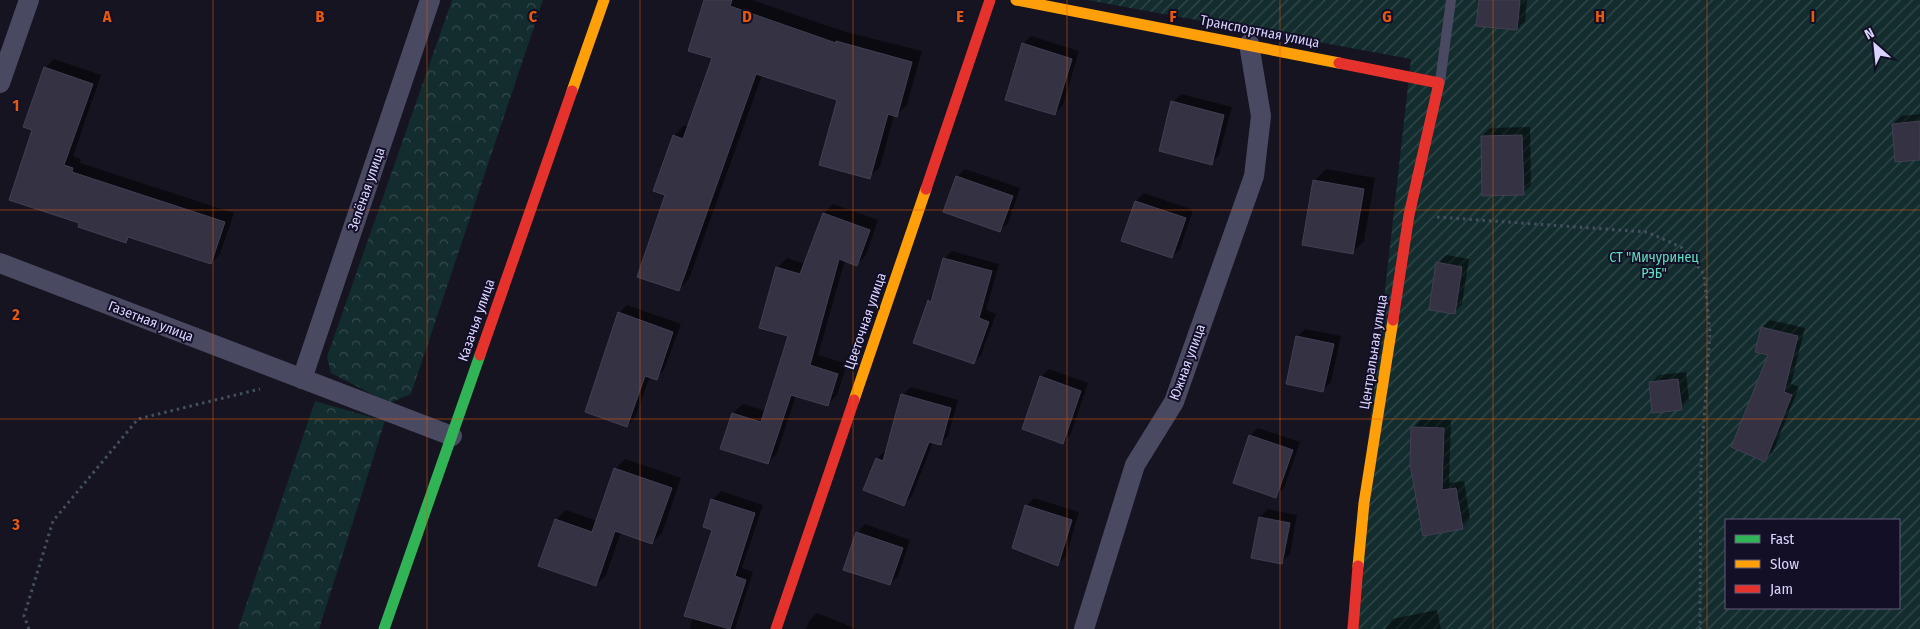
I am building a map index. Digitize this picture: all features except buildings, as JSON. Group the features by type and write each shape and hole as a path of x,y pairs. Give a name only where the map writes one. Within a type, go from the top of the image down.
{"street":[{"path":"0,84 29,0"},
{"name":"Зелёная улица","path":"302,379 430,0"},
{"name":"Казачья улица","path":"384,629 604,0"},
{"name":"Цветочная улица","path":"776,629 990,0"},
{"name":"Транспортная улица","path":"1016,0 1249,44 1439,83"},
{"name":"Южная улица","path":"1084,629 1135,465 1174,402 1254,176 1261,116 1249,44"},
{"name":"Центральная улица","path":"1353,629 1364,503 1409,214 1439,83"},
{"name":"Газетная улица","path":"0,263 452,436"}],"lane":[{"path":"1439,83 1451,0"}],"path":[{"path":"1409,214 1647,232 1681,247 1704,274 1710,332 1701,463 1700,629"},
{"path":"29,629 24,616 53,521 138,419 264,388"}],"green space":[{"path":"452,0 543,0 411,394 389,403 331,373 327,357"},
{"name":"СТ \"Мичуринец РЭБ\"","path":"1087,0 1920,0 1920,629 1347,629 1411,59"},
{"path":"315,401 385,421 319,629 238,629"}],"traffic: fast":[{"path":"384,629 480,355"}],"traffic: slow":[{"path":"572,91 604,0"},
{"path":"1016,0 1339,63"},
{"path":"854,400 926,189"},
{"path":"1358,566 1364,503 1393,320"}],"traffic: jam":[{"path":"926,189 990,0"},
{"path":"1339,63 1439,83 1409,215 1393,320"},
{"path":"480,355 572,91"},
{"path":"776,629 854,400"},
{"path":"1353,629 1358,566"}]}
